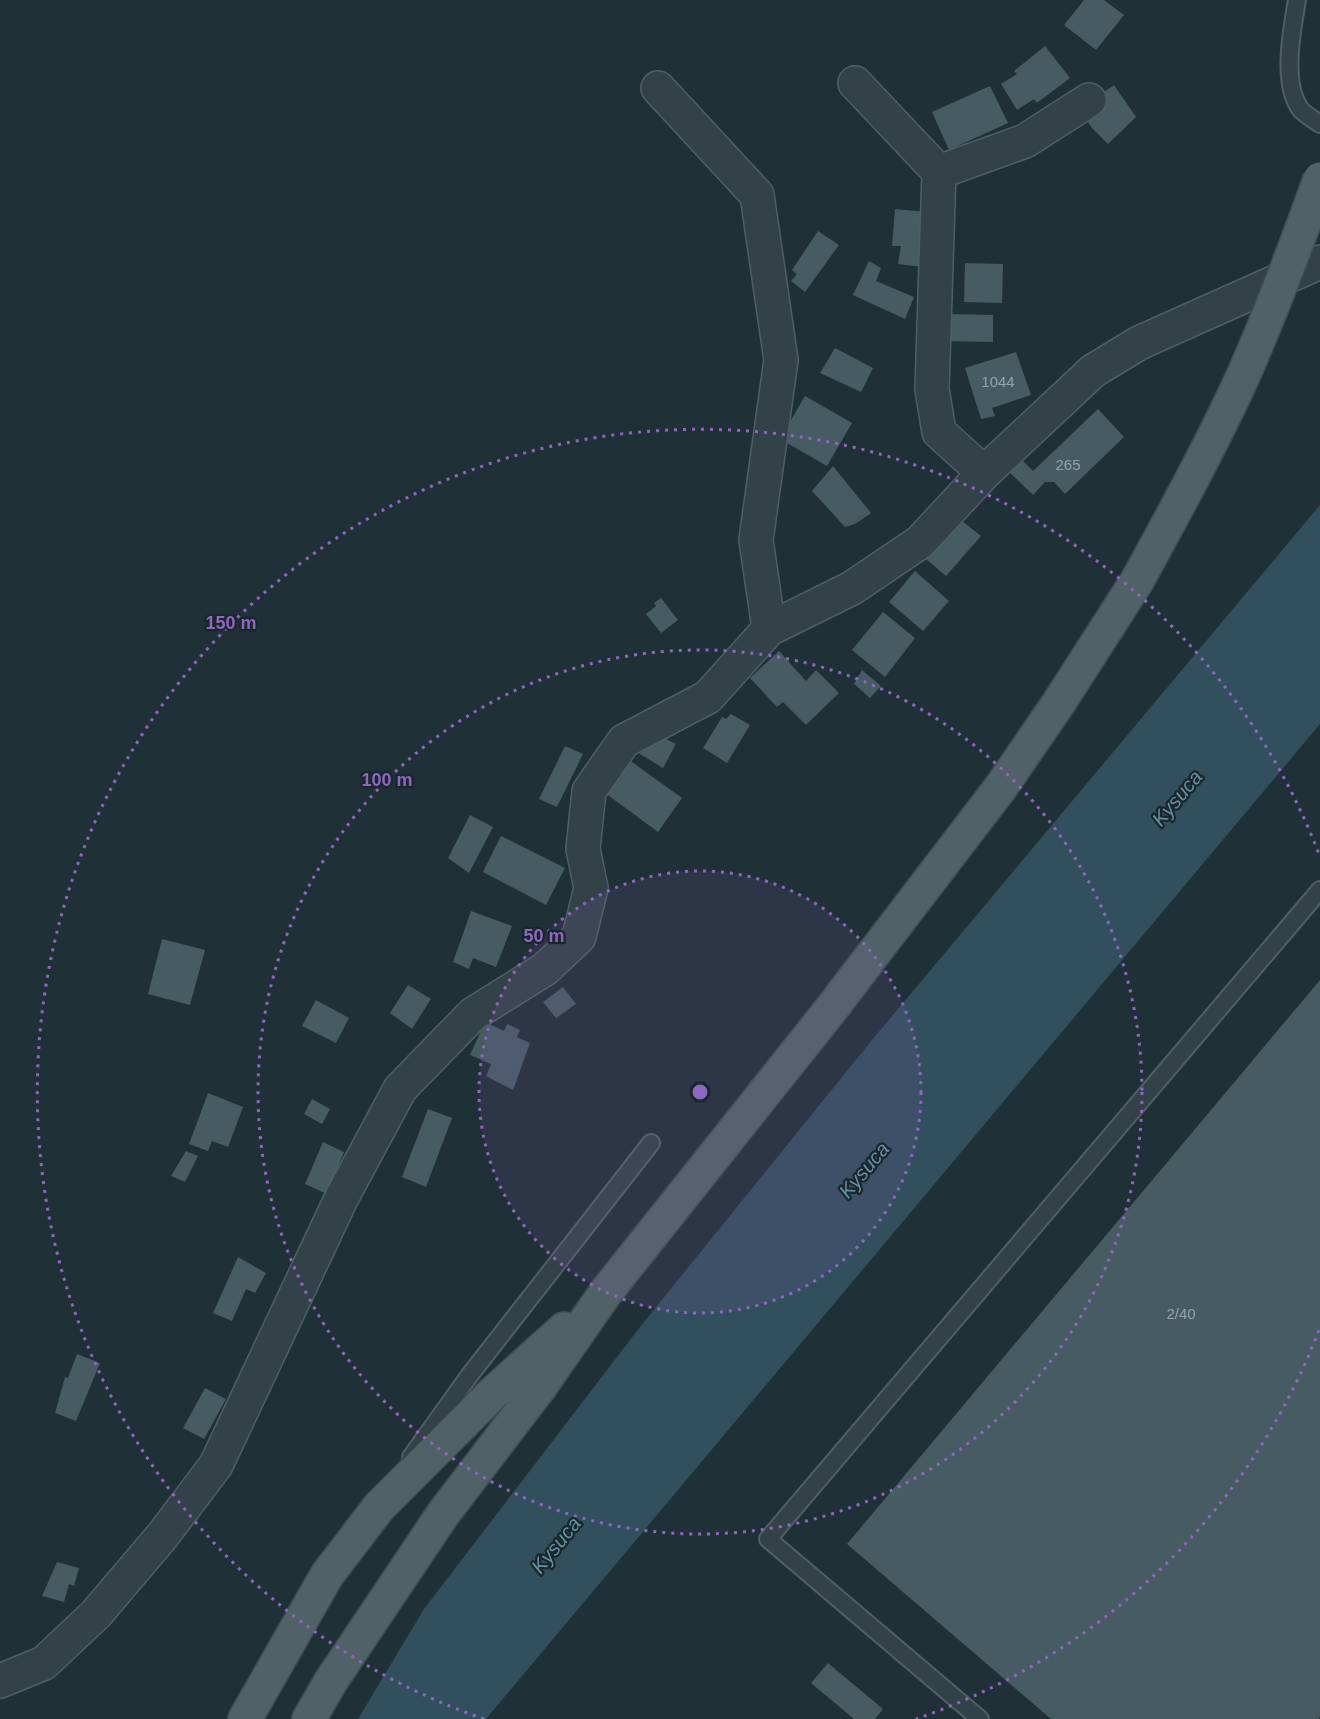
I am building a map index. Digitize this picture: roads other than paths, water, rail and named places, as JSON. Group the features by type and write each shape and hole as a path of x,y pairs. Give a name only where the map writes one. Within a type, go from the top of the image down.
{"main road":[{"path":"309,1719 331,1681 443,1515 540,1387 606,1292 938,871 1001,788 1076,676 1137,581 1186,491 1238,387 1284,280 1320,179"},
{"path":"245,1719 327,1575 379,1507 491,1395 606,1292"}],"street":[{"path":"855,84 939,172 932,389 939,432 984,472"},
{"path":"658,88 757,195 781,360 756,540 769,629"},
{"path":"939,172 1025,141 1089,100"},
{"path":"0,1681 44,1663 96,1614 164,1535 216,1465 341,1199 400,1089 473,1014 545,969 579,937 591,888 583,849 589,791 624,741 708,697 769,629 852,588 920,542 984,472 1093,371 1139,343 1320,262"}],"lane":[{"path":"1297,0 1289,72 1293,92 1301,110 1320,124"},
{"path":"980,1719 768,1539 1320,890"},
{"path":"327,1575 469,1376 651,1143"}],"water":[{"name":"Kysuca","path":"1320,505 1320,724 486,1719 358,1719 424,1609 640,1327 872,1040"}]}
